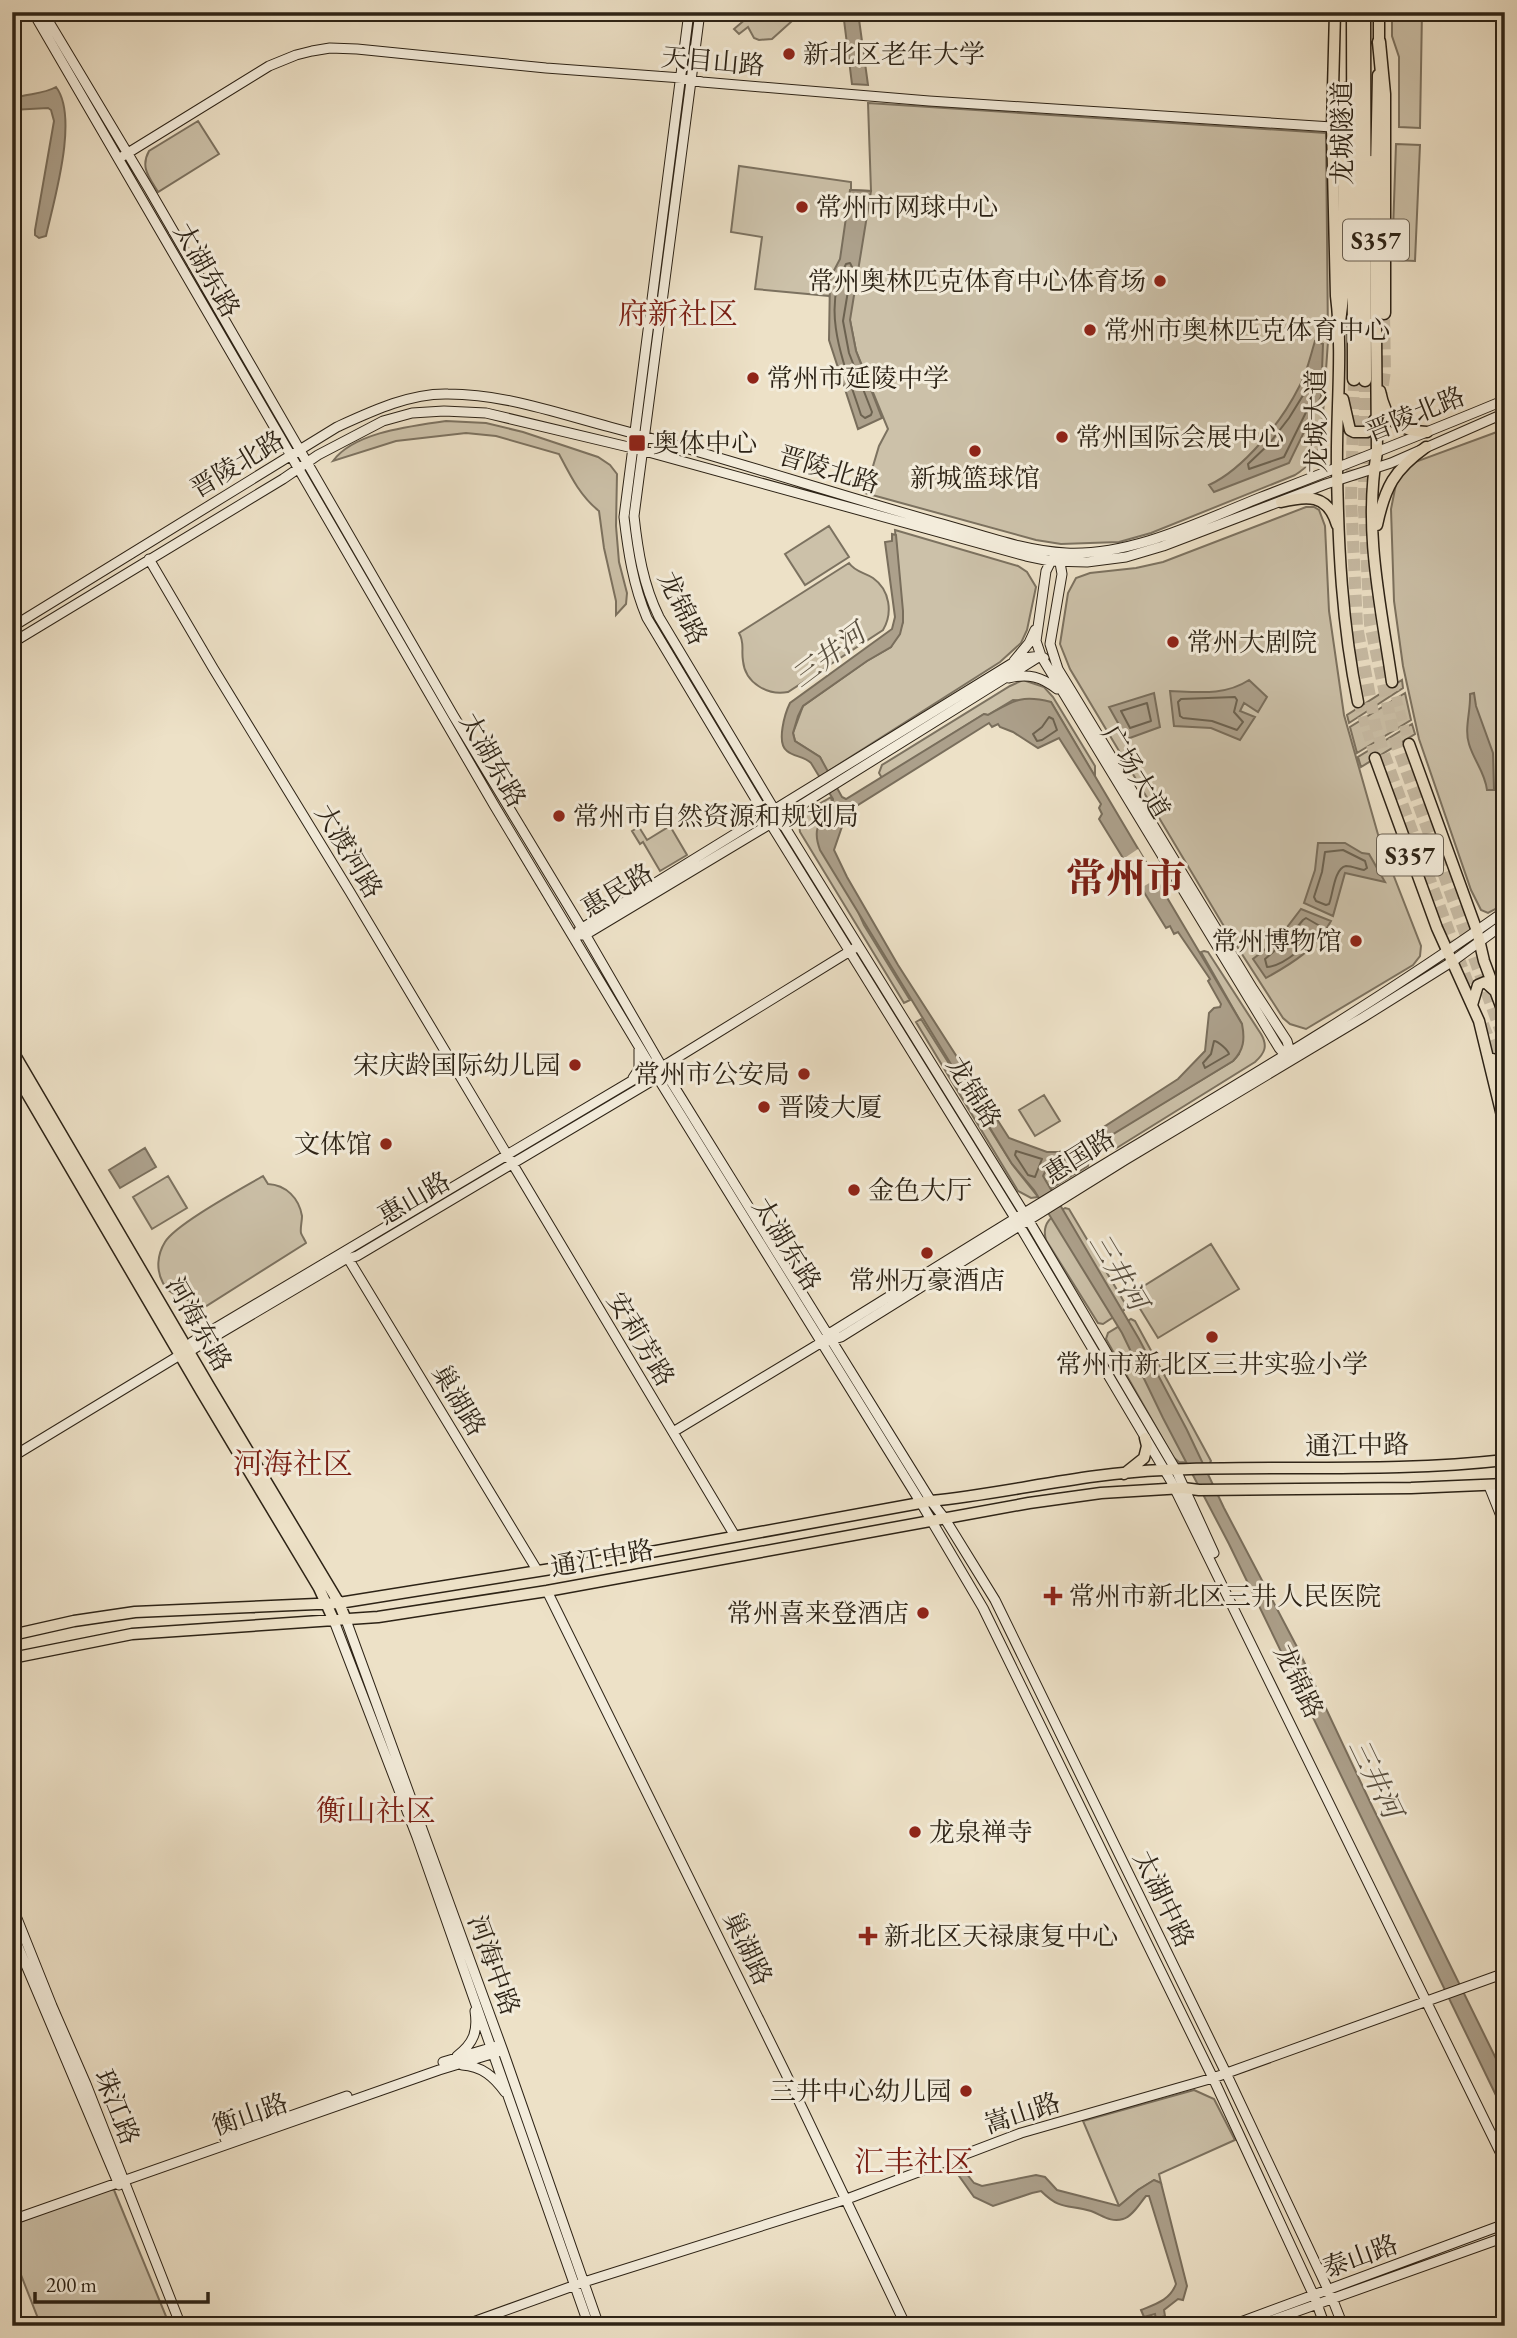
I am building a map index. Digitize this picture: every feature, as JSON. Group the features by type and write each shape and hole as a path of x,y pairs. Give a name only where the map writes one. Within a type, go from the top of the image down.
{"highway":[{"path":"1339,322 1344,288 1343,119 1352,12"},
{"name":"龙城隧道","path":"1352,12 1359,379 1364,12"},
{"path":"1371,12 1371,142 1376,214"},
{"path":"1379,42 1384,94 1384,313"}],"main road":[{"name":"太湖东路","path":"33,12 118,159 583,931 673,1102 826,1339"},
{"name":"太湖东路","path":"43,12 128,153 295,453"},
{"name":"龙锦路","path":"689,12 638,435 642,450 634,516 638,559 650,599 659,617 772,817"},
{"name":"龙锦路","path":"700,12 638,435 631,447 624,517 630,561 641,604 647,618 855,948 1176,1470 1179,1488 1505,2149"},
{"name":"龙城大道","path":"1335,12 1332,127 1339,322 1337,468 1342,594 1350,664 1358,702"},
{"name":"S357","path":"1378,12 1377,452 1374,468 1372,548 1392,682"},
{"name":"天目山路","path":"118,159 269,66 296,55 330,48 357,48 546,68 929,101 1332,127"},
{"path":"1376,368 1383,404 1389,417 1399,427 1411,432 1427,432"},
{"path":"1338,372 1350,429 1354,432 1367,432 1375,421 1376,413"},
{"name":"晋陵北路","path":"12,627 338,427 384,407 445,393 500,398 638,435 1056,558 1124,547 1151,539 1505,400"},
{"name":"晋陵北路","path":"12,643 303,466 383,421 412,413 486,413 631,447 1056,558 1087,562 1126,557 1163,546 1374,468 1505,413"},
{"path":"1372,548 1386,492 1393,477 1406,461 1426,447"},
{"name":"太湖东路","path":"303,466 494,805 638,1044 826,1339 926,1502 930,1521"},
{"path":"1281,502 1305,496 1318,500 1328,507 1335,518 1340,536"},
{"name":"广场大道","path":"1056,558 1046,571 1036,641 1041,656 1240,985 1289,1055"},
{"name":"广场大道","path":"1056,558 1062,574 1050,644 1058,669 1287,1041 1289,1055"},
{"name":"大渡河路","path":"149,559 509,1161"},
{"path":"1044,588 1049,583 1055,584 1058,591"},
{"path":"1012,664 1029,643 1040,618"},
{"name":"惠民路","path":"834,779 1041,656 1050,644"},
{"path":"1041,656 1058,669"},
{"name":"惠民路","path":"573,936 823,787 1012,664 1024,658 1041,656"},
{"path":"1000,681 1032,676 1046,680 1066,698"},
{"name":"S357","path":"1409,744 1505,1017"},
{"name":"S357","path":"1375,758 1437,928 1479,1021 1505,1089"},
{"name":"惠国路","path":"1022,1220 1451,956 1505,911"},
{"path":"1478,935 1505,923"},
{"name":"惠山路","path":"12,1457 346,1255 358,1255 630,1082 657,1071 855,948"},
{"path":"1472,1005 1478,985 1485,982 1495,991"},
{"path":"1479,1021 1505,1128"},
{"path":"630,1082 639,1069 641,1060 638,1044"},
{"name":"河海东路","path":"12,1050 185,1352"},
{"name":"河海东路","path":"12,1068 346,1620"},
{"name":"惠山路","path":"509,1161 650,1082 657,1071"},
{"path":"636,1090 650,1088 673,1102"},
{"name":"安莉芳路","path":"509,1161 735,1536"},
{"name":"龙锦路","path":"1022,1220 1144,1438 1176,1470"},
{"path":"673,1432 1022,1220"},
{"name":"巢湖路","path":"346,1255 537,1570"},
{"path":"1129,1473 1144,1458 1147,1446 1144,1438"},
{"name":"通江中路","path":"12,1635 74,1621 135,1612 334,1604 607,1560 926,1502 1067,1480 1176,1470 1408,1468 1505,1460"},
{"name":"通江中路","path":"12,1658 132,1634 346,1620 547,1591 1079,1496 1179,1488 1199,1490 1505,1485"},
{"path":"1489,1486 1505,1525"},
{"name":"太湖中路","path":"926,1502 945,1519 995,1600 1226,2073 1343,2326"},
{"name":"太湖中路","path":"930,1521 983,1608 1213,2078 1315,2300"},
{"name":"巢湖路","path":"547,1591 847,2199 906,2326"},
{"name":"河海东路","path":"334,1604 334,1621"},
{"name":"河海中路","path":"346,1620 579,2284 589,2326"},
{"name":"河海中路","path":"334,1621 472,1992 498,2049 511,2102 579,2284 598,2326"},
{"name":"珠江路","path":"12,1906 176,2326"},
{"name":"珠江路","path":"12,1932 181,2326"},
{"name":"嵩山路","path":"462,2326 579,2284 847,2199 1021,2133 1213,2078 1505,1973"},
{"path":"454,2062 475,2037 477,2026 472,1992"},
{"name":"龙锦路","path":"1432,2001 1505,2162"},
{"name":"衡山路","path":"12,2214 498,2049"},
{"path":"454,2062 485,2071 511,2102"},
{"name":"衡山路","path":"12,2220 120,2179"},
{"name":"泰山路","path":"1256,2326 1505,2224"},
{"name":"泰山路","path":"1330,2294 1505,2237"},
{"path":"1315,2300 1325,2326"},
{"name":"泰山路","path":"1230,2326 1315,2300"}],"shaded area":[{"path":"754,12 802,12 772,39 759,40 754,38 748,27 739,34 734,29"},
{"path":"1392,12 1422,12 1420,128 1399,127 1399,57 1392,36"},
{"name":"常州市奥林匹克体育中心","path":"868,103 1326,133 1328,341 1321,443 1311,462 1295,475 1151,533 1119,542 1061,544 1036,540 865,493 879,446 888,429 856,351 850,320 829,296 755,289 762,237 731,232 739,166 851,182 851,190 871,191"},
{"path":"198,121 219,154 158,192 146,167 149,151"},
{"path":"1396,144 1420,145 1415,261 1392,260"},
{"path":"446,421 486,423 523,432 598,457 610,465 617,474 616,526 619,562 627,593 626,604 616,615 616,601 599,511 581,492 559,454 496,436 466,433 396,441 333,461 342,451 369,437 401,428"},
{"path":"1505,429 1505,904 1488,913 1481,910 1471,890 1419,739 1403,666 1394,601 1391,509 1396,484 1415,462"},
{"path":"1306,507 1319,510 1325,526 1329,611 1344,715 1379,838 1421,946 1420,956 1413,965 1306,1029 1290,1024 1283,1018 1222,923 1070,669 1060,644 1068,593 1076,578 1090,573 1163,562"},
{"path":"829,526 849,557 805,585 785,554"},
{"path":"895,530 1018,566 1027,572 1036,587 1027,630 1021,643 1000,662 827,772 820,757 795,741 793,733 803,706 891,647 903,622"},
{"path":"849,563 873,578 883,589 889,609 883,630 788,692 766,690 753,682 745,669 739,633"},
{"path":"1023,680 1044,687 1053,697 1095,766 1095,777 1051,702 1013,700 988,715 984,714 882,778 879,773 882,765"},
{"path":"1402,680 1403,688 1349,723 1347,715"},
{"path":"1405,693 1411,720 1357,753 1350,727"},
{"path":"1412,724 1415,734 1361,767 1358,757"},
{"path":"831,797 833,807 819,823 864,925 910,1000 904,1003 800,832 805,815"},
{"path":"670,826 687,855 660,871 643,842 640,844 632,831 639,827 647,840"},
{"path":"1201,952 1208,952 1261,1034 1265,1046 1263,1052 1255,1062 1115,1149 1105,1146 1102,1140 1233,1061 1239,1054 1242,1024"},
{"path":"921,1019 1012,1164 1038,1197 1031,1198 1018,1191 916,1022"},
{"path":"1044,1095 1060,1121 1035,1136 1019,1110"},
{"path":"1086,1150 1089,1157 1088,1166 1050,1189 1043,1176 1048,1166"},
{"path":"168,1176 187,1208 152,1229 133,1197"},
{"path":"263,1176 268,1184 286,1190 295,1198 302,1216 301,1233 306,1243 200,1310 192,1302 171,1292 163,1283 158,1268 160,1252 165,1242 182,1226"},
{"path":"1065,1208 1069,1209 1126,1305 1124,1310 1103,1324 1098,1323 1046,1240 1046,1225"},
{"path":"1211,1244 1239,1289 1158,1338 1131,1294"},
{"path":"1131,1319 1135,1321 1211,1461 1209,1464 1179,1462 1173,1457 1106,1339 1108,1333"},
{"path":"1194,2090 1214,2099 1235,2140 1159,2174 1161,2183 1154,2180 1119,2206 1083,2121"},
{"path":"106,2189 114,2190 170,2326 41,2326 12,2252 12,2225"}],"water":[{"path":"843,12 858,12 868,85 852,84"},
{"path":"56,87 63,101 65,118 63,159 46,236 39,238 35,235 35,230 54,121 48,108 12,110 12,99"},
{"path":"850,190 871,191 850,320 856,351 882,418 858,429 829,340 830,278 840,259"},
{"path":"1315,341 1323,344 1321,397 1289,463 1214,492 1209,485 1222,478 1248,456 1283,414 1302,382"},
{"path":"892,534 896,535 903,611 900,634 891,647 803,706 793,733 795,741 820,757 842,797 846,799 984,714 988,715 1018,700 1051,702 1242,1024 1243,1044 1233,1061 1082,1153 1048,1166 1043,1176 1139,1339 1297,1647 1505,2077 1505,2114 1229,1544 1122,1333 1034,1190 1012,1164 820,850 818,826 833,807 833,799 811,763 790,753 784,747 784,720 790,703 892,629 895,617 885,542 892,541","holes":["989,723 992,727 998,724 1038,748 1059,738 1101,804 1099,808 1102,814 1099,819 1166,928 1170,926 1174,934 1178,932 1210,979 1208,981 1221,1004 1209,1013 1205,1051 1178,1079 1071,1148 1059,1152 1047,1152 1009,1138 898,965 834,850 847,812"]},
{"path":"1249,680 1267,697 1258,712 1244,703 1240,711 1255,717 1240,740 1211,728 1174,726 1170,691 1221,691"},
{"path":"1154,693 1160,727 1127,739 1109,707"},
{"path":"1474,693 1493,753 1494,790 1487,790 1468,738 1470,694"},
{"path":"1318,843 1345,843 1369,854 1385,882 1345,873 1333,916 1304,903 1315,870"},
{"path":"1301,909 1331,921 1318,940 1303,954 1266,978 1253,959 1278,939"},
{"path":"145,1148 156,1167 120,1188 109,1170"},
{"path":"958,2163 974,2183 982,2186 1036,2175 1045,2177 1057,2190 1119,2206 1154,2180 1161,2183 1187,2286 1183,2300 1178,2299 1164,2310 1165,2316 1156,2319 1155,2314 1144,2317 1141,2310 1166,2298 1176,2284 1149,2196 1146,2196 1130,2216 1119,2220 1054,2202 1041,2191 993,2206 974,2197 952,2166"}],"pier":[{"path":"1138,849 1156,879 1141,888 1123,859"}],"tunnel":[{"path":"1380,403 1385,371 1384,313"},
{"path":"1354,379 1351,498 1357,626 1375,724 1474,1000"},
{"path":"1365,380 1364,510 1370,624 1395,740 1505,1043"},
{"path":"1392,682 1409,744"},
{"path":"1358,702 1375,758"},
{"path":"1483,1024 1500,1069"},
{"path":"1497,1083 1505,1102"}],"place":[{"name":"新北区老年大学","path":"789,54"},
{"name":"常州市网球中心","path":"802,207"},
{"name":"常州奥林匹克体育中心体育场","path":"1160,281"},
{"name":"常州市奥林匹克体育中心","path":"1090,330"},
{"name":"常州市延陵中学","path":"753,378"},
{"name":"常州国际会展中心","path":"1062,437"},
{"name":"奥体中心","path":"637,443"},
{"name":"新城篮球馆","path":"975,451"},
{"name":"常州大剧院","path":"1173,642"},
{"name":"常州市自然资源和规划局","path":"559,816"},
{"name":"常州博物馆","path":"1356,941"},
{"name":"宋庆龄国际幼儿园","path":"575,1065"},
{"name":"常州市公安局","path":"804,1074"},
{"name":"晋陵大厦","path":"764,1107"},
{"name":"文体馆","path":"386,1144"},
{"name":"金色大厅","path":"854,1190"},
{"name":"常州万豪酒店","path":"927,1253"},
{"name":"常州市新北区三井实验小学","path":"1212,1337"},
{"name":"常州市新北区三井人民医院","path":"1053,1596"},
{"name":"常州喜来登酒店","path":"923,1613"},
{"name":"龙泉禅寺","path":"915,1832"},
{"name":"新北区天禄康复中心","path":"868,1936"},
{"name":"三井中心幼儿园","path":"966,2091"}],"district":[{"name":"府新社区","path":"678,313"},
{"name":"常州市","path":"1126,878"},
{"name":"河海社区","path":"293,1463"},
{"name":"衡山社区","path":"376,1810"},
{"name":"汇丰社区","path":"914,2161"}],"water label":[{"name":"三井河","path":"828,655"},
{"name":"三井河","path":"1119,1271"},
{"name":"三井河","path":"1376,1778"}]}
